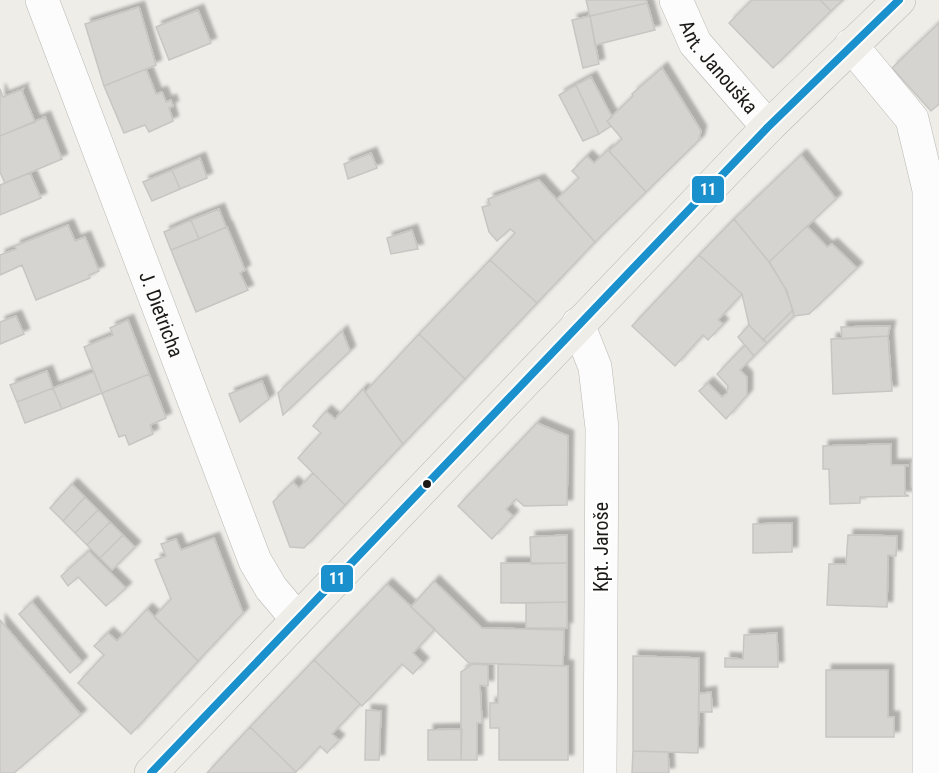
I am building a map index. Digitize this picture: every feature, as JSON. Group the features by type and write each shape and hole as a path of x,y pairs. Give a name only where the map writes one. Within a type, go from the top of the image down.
{"main road":[{"path":"151,773 768,127 899,0"}],"street":[{"name":"J. Dietricha","path":"42,0 255,561 271,588 297,619"},
{"name":"Ant. Janouška","path":"676,0 695,43 768,127"},
{"path":"851,45 912,119 929,190 929,773"},
{"name":"Kpt. Jaroše","path":"578,324 595,367 602,428 600,773"}],"building":[{"path":"586,0 646,0 647,3 590,16"},
{"path":"752,0 820,0 831,11 773,68 729,23"},
{"path":"820,0 843,0 831,11"},
{"path":"647,3 655,30 595,45 590,16"},
{"path":"139,7 156,65 104,86 85,24"},
{"path":"198,10 211,43 169,60 156,27"},
{"path":"590,16 599,64 583,68 572,20"},
{"path":"939,23 939,104 931,111 892,68"},
{"path":"662,68 701,131 699,140 646,192 609,151 622,139 607,121 633,96 632,94"},
{"path":"146,69 156,94 162,92 166,102 171,100 173,106 169,108 173,121 149,132 145,125 124,133 104,86"},
{"path":"591,77 612,117 607,121 611,126 599,134 576,85"},
{"path":"576,85 599,134 583,141 559,95"},
{"path":"0,89 3,97 23,89 35,122 0,136"},
{"path":"45,117 62,159 5,183 0,172 0,136"},
{"path":"608,150 646,192 595,242 557,199 579,178 572,171 587,156 594,163"},
{"path":"371,153 377,168 348,179 344,164"},
{"path":"801,155 836,199 769,262 734,219"},
{"path":"200,158 207,178 180,189 172,170"},
{"path":"172,170 180,189 152,201 143,182"},
{"path":"30,173 41,198 0,215 0,185"},
{"path":"539,180 595,242 537,303 490,260 515,233 510,229 497,241 489,232 482,207 490,205 488,199"},
{"path":"219,209 226,227 199,239 191,220"},
{"path":"734,219 770,263 785,288 793,310 763,340 749,325 742,294 699,255"},
{"path":"191,220 199,239 171,250 164,232"},
{"path":"68,225 75,241 85,237 99,271 89,275 90,278 36,300 22,265 0,275 0,255 16,249 15,246"},
{"path":"807,226 827,247 832,244 857,268 809,314 794,316 787,291 769,262"},
{"path":"227,227 245,270 240,273 248,290 196,312 171,250"},
{"path":"412,230 418,249 391,254 387,238"},
{"path":"699,255 742,294 718,320 723,324 708,340 703,335 675,366 632,326"},
{"path":"490,260 537,303 465,379 419,334"},
{"path":"793,310 794,316 767,343 763,340"},
{"path":"16,316 24,334 0,344 0,322"},
{"path":"128,320 149,374 102,393 84,347 113,335 110,328"},
{"path":"749,325 767,343 754,356 738,337"},
{"path":"890,326 888,336 842,339 841,327"},
{"path":"342,331 350,351 283,415 278,393"},
{"path":"419,334 465,379 403,444 365,392"},
{"path":"888,336 892,391 833,394 831,339"},
{"path":"745,345 754,356 740,370 747,377 747,395 726,419 699,391 708,383 722,397 727,393 728,386 717,374"},
{"path":"47,371 53,388 17,402 10,385"},
{"path":"94,372 102,393 62,409 53,388"},
{"path":"149,374 166,418 150,425 153,434 129,445 125,435 119,437 102,393"},
{"path":"262,381 269,399 240,422 229,394"},
{"path":"53,388 62,409 25,423 17,402"},
{"path":"363,389 403,444 345,505 298,458 321,433 313,426 326,411 335,419"},
{"path":"537,423 568,436 567,505 524,506 516,499 506,509 513,516 492,539 458,506"},
{"path":"891,444 891,465 908,465 905,466 905,494 909,496 860,497 860,503 830,504 829,469 823,469 823,446"},
{"path":"313,473 345,505 304,548 290,547 273,502 293,482 299,488"},
{"path":"72,484 85,497 63,521 50,508"},
{"path":"85,497 98,510 75,533 63,521"},
{"path":"98,510 110,522 87,545 75,533"},
{"path":"110,522 123,535 100,558 87,545"},
{"path":"792,523 792,552 753,553 753,524"},
{"path":"123,535 135,547 112,570 100,558"},
{"path":"567,535 567,563 531,564 530,537"},
{"path":"848,535 897,536 896,556 888,555 887,607 827,605 829,564 846,564"},
{"path":"214,538 243,613 198,661 154,617 171,599 155,560 166,556 161,544 176,539 181,550"},
{"path":"89,551 126,588 106,606 78,577 68,586 61,576"},
{"path":"501,563 567,563 567,602 501,603"},
{"path":"434,581 482,628 564,630 563,666 469,663 411,607"},
{"path":"387,584 435,629 413,653 423,663 413,674 402,664 362,706 314,660"},
{"path":"32,602 82,662 70,673 19,614"},
{"path":"567,602 567,628 526,628 526,603"},
{"path":"147,609 198,661 131,734 78,683 104,655 94,646 108,633 117,641"},
{"path":"0,620 81,715 14,773 0,773"},
{"path":"777,633 778,667 725,667 725,658 743,659 744,635"},
{"path":"633,656 699,658 698,753 633,751"},
{"path":"314,660 360,704 332,734 339,740 327,753 320,746 296,772 250,727"},
{"path":"473,664 488,665 488,686 480,685 482,723 477,723 477,760 461,760 461,672"},
{"path":"498,664 568,666 568,760 499,760 499,728 490,728 490,703 498,703"},
{"path":"826,670 888,670 888,717 894,717 894,737 826,737"},
{"path":"711,692 712,712 699,712 699,694"},
{"path":"366,710 381,711 379,760 365,760"},
{"path":"250,727 296,772 295,773 207,773"},
{"path":"462,729 461,760 428,760 428,730"},
{"path":"633,751 668,752 669,773 632,773"}],"transit line":[{"name":"11","path":"151,773 768,127 899,0"}]}
